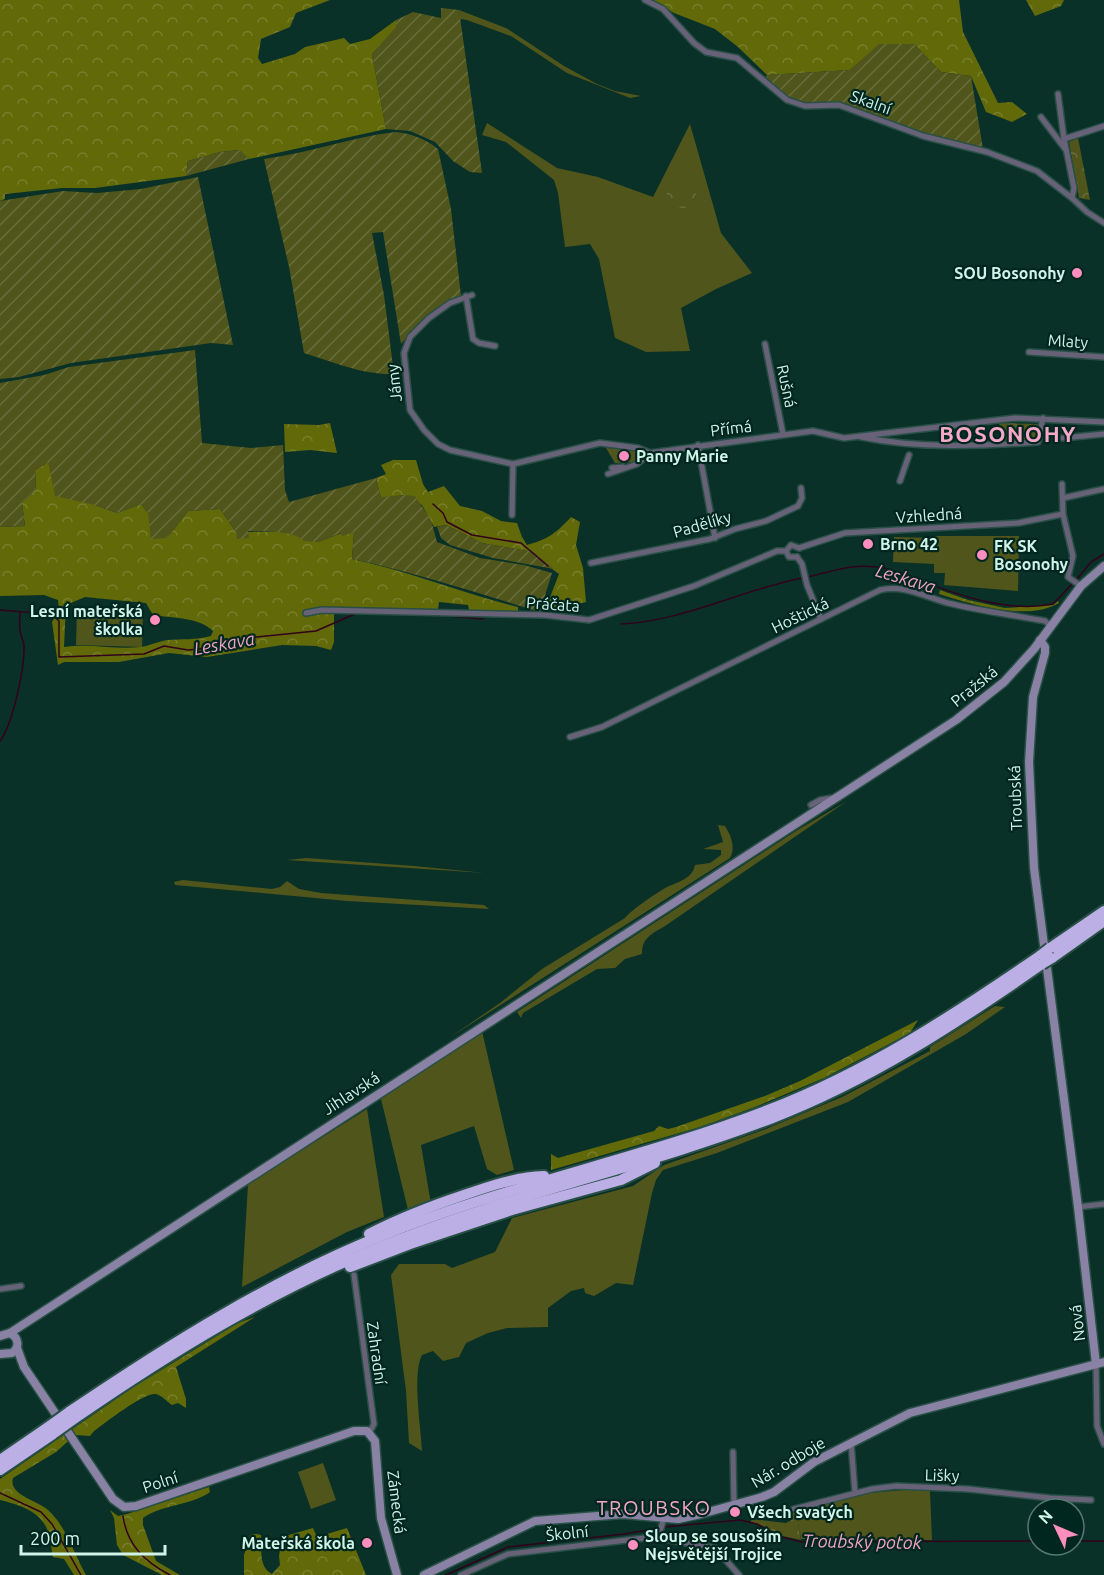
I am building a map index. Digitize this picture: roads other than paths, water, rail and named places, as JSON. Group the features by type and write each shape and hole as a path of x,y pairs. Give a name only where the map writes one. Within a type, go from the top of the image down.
{"highway":[{"path":"72,1415 226,1321 380,1247 485,1208 700,1144 798,1107 865,1076 936,1035 1046,957 1104,910"},
{"path":"0,1470 51,1430 161,1352 220,1315 317,1265 378,1237 435,1215 708,1131 825,1086 895,1050 1104,921"},
{"path":"0,1460 51,1430"}],"street":[{"name":"Skalní","path":"645,0 663,9 694,43 706,52 737,58 787,100 805,106 839,105 923,136 987,152 1037,171 1086,212 1104,223"},
{"path":"1058,94 1066,152 1074,188 1072,198"},
{"path":"1041,117 1066,152"},
{"path":"1064,139 1104,126"},
{"name":"Jámy","path":"495,346 479,343 473,339 469,296 450,303 429,318 410,337 404,353 410,410 424,430 438,444 450,450 513,464"},
{"name":"Rušná","path":"765,344 783,434"},
{"name":"Mlaty","path":"1029,352 1104,357"},
{"path":"858,436 909,445 974,447 1038,442 1043,418"},
{"path":"858,436 998,419 1043,418 1104,422"},
{"path":"1077,421 1077,436"},
{"path":"909,429 909,445"},
{"name":"Přímá","path":"650,453 813,431 844,438 858,436"},
{"path":"1063,438 1104,434"},
{"path":"512,515 513,464 600,443 638,447 650,453 637,464 610,471"},
{"path":"698,445 714,538"},
{"path":"900,481 909,456"},
{"path":"1062,484 1063,514 1073,556 1068,577 1076,583"},
{"name":"Padělíky","path":"591,563 714,538 735,529 766,521 798,506 802,498 801,488"},
{"path":"1063,498 1104,489"},
{"name":"Vzhledná","path":"799,548 845,533 1018,523 1063,514"},
{"path":"791,545 799,548 800,553 797,557 789,557 786,551 791,545"},
{"name":"Práčata","path":"306,613 322,610 509,614 589,620 694,586 777,550 786,551"},
{"path":"797,557 802,564 821,619"},
{"name":"Pražská","path":"687,894 978,703 1004,682 1041,640 1076,583 1104,566"},
{"name":"Hoštická","path":"570,737 602,727 880,590 898,588 949,603 1045,621 1051,626"},
{"name":"Troubská","path":"1041,640 1045,653 1033,697 1029,762 1034,868 1060,1071"},
{"name":"Pražská","path":"811,805 822,800 836,798"},
{"name":"Jihlavská","path":"3,1353 8,1337 21,1331 33,1318 687,894"},
{"name":"Nová","path":"1060,1071 1100,1363"},
{"path":"1078,1207 1104,1204"},
{"name":"Zahradní","path":"354,1275 374,1424 369,1433"},
{"path":"0,1289 21,1286"},
{"name":"Polní","path":"8,1337 24,1367 113,1499 124,1507 147,1502 354,1431 363,1430 369,1433"},
{"name":"Polní","path":"3,1353 24,1367"},
{"path":"1100,1363 1097,1426 1104,1444"},
{"name":"Nár. odboje","path":"424,1575 535,1521 623,1514 662,1525 762,1497 774,1492 813,1462 910,1413 1100,1363"},
{"name":"Zámecká","path":"369,1433 376,1444 381,1518 397,1575"},
{"path":"851,1442 855,1493"},
{"path":"733,1452 734,1505"},
{"path":"734,1472 742,1471"},
{"name":"Lišky","path":"794,1509 880,1487 904,1486 1091,1500"},
{"path":"658,1538 662,1525"},
{"name":"Školní","path":"461,1575 513,1553 647,1537 715,1548 739,1575"}],"waterway":[{"path":"433,504 443,513 447,522 472,535 521,543 548,566"},
{"name":"Leskava","path":"1077,579 1091,562 1104,554"},
{"name":"Leskava","path":"807,577 854,567 885,568 967,597 1010,606 1053,604 1073,583"},
{"name":"Leskava","path":"621,624 667,617 802,578"},
{"name":"Leskava","path":"0,610 48,614 56,618 59,621 59,657 144,654 164,646 188,650 221,647 246,638 316,631 357,613"},
{"path":"0,741 14,709 24,655 20,612"},
{"name":"Leskava","path":"376,614 398,614"},
{"name":"Leskava","path":"436,615 483,619"},
{"path":"0,1493 41,1512 52,1524 81,1575"},
{"path":"123,1516 129,1536 139,1552 170,1575"},
{"name":"Troubský potok","path":"664,1527 740,1520 757,1524 782,1537 802,1542 1026,1541"},
{"name":"Troubský potok","path":"446,1575 508,1547 660,1528"},
{"name":"Troubský potok","path":"1086,1541 1104,1541"}],"place":[{"name":"SOU Bosonohy","path":"1077,273"},
{"name":"Panny Marie","path":"624,456"},
{"name":"Brno 42","path":"868,544"},
{"name":"FK SK Bosonohy","path":"982,555"},
{"name":"Lesní mateřská školka","path":"155,620"},
{"name":"Všech svatých","path":"735,1512"},
{"name":"Mateřská škola","path":"367,1543"},
{"name":"Sloup se sousoším Nejsvětější Trojice","path":"633,1545"}],"district":[{"name":"BOSONOHY","path":"1008,433"},
{"name":"TROUBSKO","path":"654,1507"}]}
